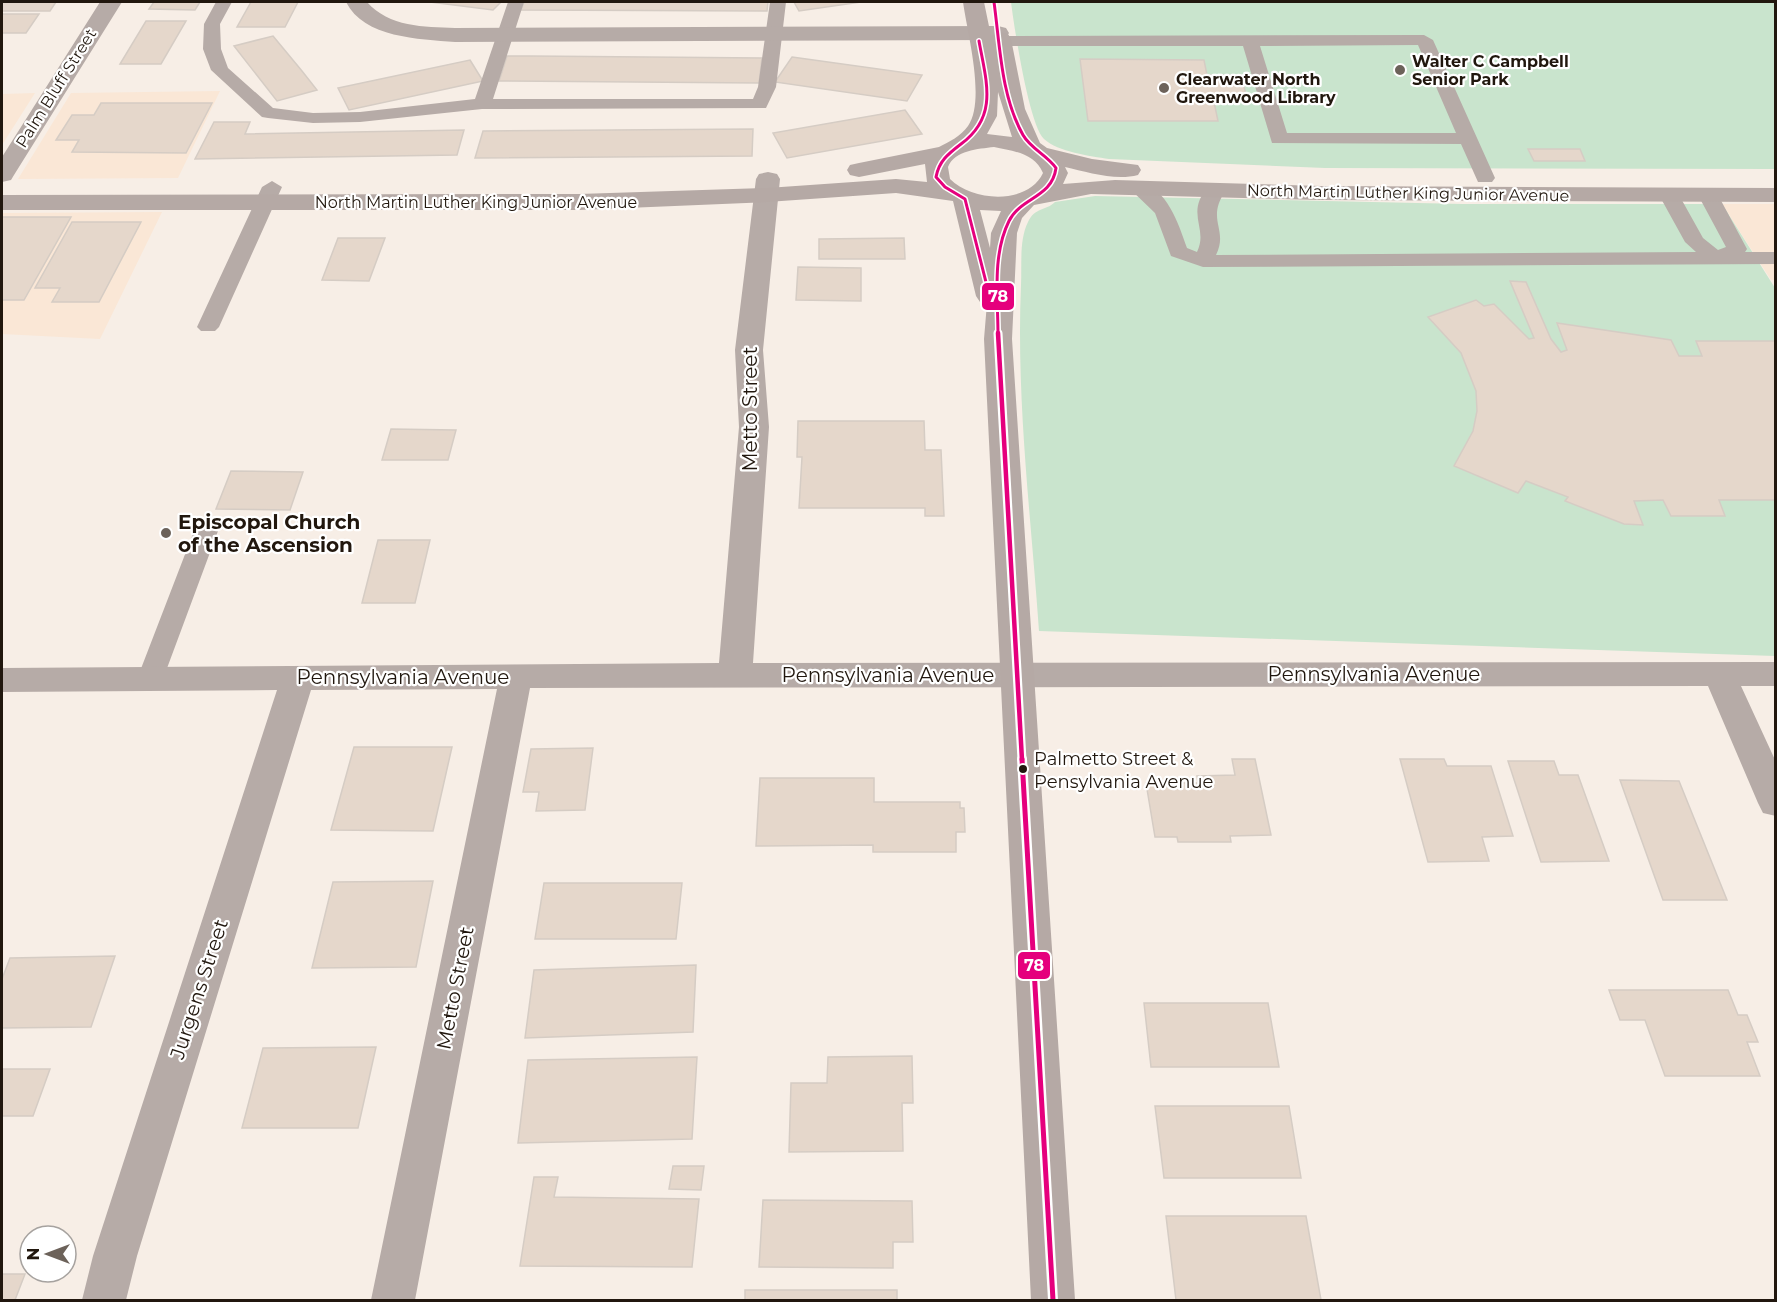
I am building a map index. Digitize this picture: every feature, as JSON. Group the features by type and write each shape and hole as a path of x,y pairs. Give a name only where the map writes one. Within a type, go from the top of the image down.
{"street":[{"name":"Palm Bluff Street","path":"2,175 111,2"},
{"path":"356,2 361,9 380,21 401,29 455,35 775,34 989,37"},
{"path":"974,2 989,37 1023,137 1053,164 1056,174 1052,185 1010,216 1004,233 998,339 1053,1300"},
{"path":"994,2 989,37 985,113 981,126 937,162 936,172 939,183 957,195 998,339"},
{"name":"North Martin Luther King Junior Avenue","path":"767,187 890,166 994,140 1092,166 1124,170 1327,177 1776,178"},
{"name":"North Martin Luther King Junior Avenue","path":"2,188 579,202 767,187 896,186 957,195 995,204 1091,187 1776,195"},
{"name":"Metto Street","path":"735,675 754,427 749,350 767,187"},
{"name":"North Martin Luther King Junior Avenue","path":"2,203 268,195"},
{"path":"1719,674 1776,803"},
{"name":"Pennsylvania Avenue","path":"3,682 735,675 1776,674"},
{"name":"Metto Street","path":"393,1300 516,676"},
{"name":"Jurgens Street","path":"104,1300 118,1245 298,678"}],"lane":[{"path":"224,2 212,24 212,49 220,70 268,113 313,118 360,117 482,104 760,104 767,87 778,2"},
{"path":"482,104 516,2"},
{"path":"989,37 1424,40 1485,178"},
{"path":"1250,40 1279,139 1468,138"},
{"path":"1138,188 1164,211 1178,252 1203,261 1507,257 1776,258"},
{"path":"1203,261 1212,243 1204,210 1208,197 1216,190"},
{"path":"208,327 268,195"},
{"path":"1669,195 1695,242 1716,258"},
{"path":"1708,195 1737,249 1716,258"},
{"path":"150,679 206,531"}],"shaded area":[{"path":"220,91 178,178 18,179 71,93"},
{"path":"35,93 2,145 2,94"},
{"path":"1722,204 1775,204 1775,280 1771,280"},
{"path":"162,212 100,339 2,334 2,213"}],"green space":[{"name":"Walter C Campbell Senior Park","path":"1011,2 1775,2 1775,169 1325,168 1109,159 1084,155 1057,147 1044,139 1038,130 1023,74"},
{"path":"1095,196 1463,204 1722,204 1775,288 1775,656 1039,631 1022,415 1020,328 1022,245 1028,222 1037,211 1055,202"}],"building":[{"path":"2,2 56,2 50,11 2,11"},
{"path":"154,2 200,2 195,10 149,9"},
{"path":"251,2 298,2 285,27 237,27"},
{"path":"430,2 501,2 493,10"},
{"path":"524,2 768,2 767,11 521,10"},
{"path":"794,2 861,2 799,11"},
{"path":"2,14 39,14 26,33 2,33"},
{"path":"146,21 186,21 161,64 120,64"},
{"path":"273,36 317,90 277,101 234,46"},
{"path":"507,56 762,58 759,83 499,81"},
{"path":"792,57 922,75 907,101 775,82"},
{"name":"Clearwater North Greenwood Library","path":"1080,59 1204,60 1207,75 1241,75 1248,102 1214,102 1218,121 1088,121"},
{"path":"470,60 483,81 349,110 338,88"},
{"path":"101,103 212,103 186,153 72,152 79,140 56,140 72,115 94,115"},
{"path":"905,110 922,134 787,158 773,133"},
{"path":"214,122 250,122 245,134 464,130 457,155 195,159"},
{"path":"753,129 752,156 475,158 483,131"},
{"path":"1528,149 1580,149 1585,161 1534,161"},
{"path":"2,217 71,217 24,300 2,300"},
{"path":"72,222 141,222 99,302 52,302 60,288 35,288"},
{"path":"338,238 385,238 369,281 322,280"},
{"path":"904,238 905,259 819,259 819,239"},
{"path":"798,267 861,268 861,301 796,300"},
{"path":"1510,281 1526,282 1551,339 1561,352 1567,350 1557,323 1671,340 1679,356 1702,356 1696,341 1776,341 1776,500 1719,500 1725,516 1671,516 1663,500 1634,501 1643,525 1624,524 1565,501 1568,497 1526,481 1518,493 1454,466 1473,431 1477,411 1476,391 1461,353 1428,317 1476,300 1484,306 1494,304 1529,339 1534,338"},
{"path":"798,421 924,421 925,450 941,450 944,516 925,516 925,508 799,508 802,457 797,457"},
{"path":"391,429 456,430 448,460 382,460"},
{"path":"231,471 303,472 290,510 216,509"},
{"path":"378,540 430,540 415,603 362,603"},
{"path":"354,747 452,747 433,831 331,830"},
{"path":"593,748 585,810 536,811 539,792 523,792 531,749"},
{"path":"1232,759 1255,759 1271,835 1230,836 1231,842 1178,842 1177,837 1155,837 1146,783 1198,783 1197,776 1235,775"},
{"path":"1400,759 1444,759 1447,766 1491,766 1513,836 1482,837 1489,861 1428,862"},
{"path":"1508,761 1554,761 1559,775 1578,775 1609,861 1541,862"},
{"path":"760,778 874,778 874,802 960,802 960,808 964,808 965,832 956,832 956,852 873,852 873,845 756,846"},
{"path":"1620,780 1679,781 1727,900 1663,900"},
{"path":"433,881 416,967 312,968 333,882"},
{"path":"544,883 682,883 676,939 535,939"},
{"path":"115,956 91,1027 2,1028 2,979 10,958"},
{"path":"696,965 693,1032 525,1038 534,970"},
{"path":"1609,990 1728,990 1738,1015 1747,1015 1758,1042 1747,1042 1760,1076 1665,1076 1645,1020 1620,1020"},
{"path":"1144,1003 1268,1003 1279,1067 1151,1067"},
{"path":"376,1047 358,1128 242,1128 263,1048"},
{"path":"912,1056 913,1103 902,1103 903,1151 789,1152 791,1083 827,1083 828,1057"},
{"path":"697,1057 692,1139 518,1143 528,1060"},
{"path":"2,1069 50,1069 33,1116 2,1116"},
{"path":"1155,1106 1289,1106 1301,1178 1164,1178"},
{"path":"673,1166 704,1166 701,1190 669,1189"},
{"path":"534,1177 558,1177 554,1197 699,1199 692,1267 520,1266"},
{"path":"763,1200 912,1201 913,1242 893,1242 893,1268 759,1267"},
{"path":"1166,1216 1306,1216 1321,1300 1176,1300"},
{"path":"2,1274 18,1274 18,1284 21,1284 15,1300 2,1300"},
{"path":"745,1290 897,1290 897,1300 745,1300"}],"transit line":[{"name":"78","path":"994,2 1003,70 1016,120 1026,140 1049,159 1056,168 1055,178 1050,186 1021,207 1009,220 1001,248 998,294 998,339 1053,1300"},
{"name":"78","path":"979,41 987,93 985,114 977,131 942,161 936,177 945,187 965,199 990,298"}],"place":[{"name":"Walter C Campbell Senior Park","path":"1400,70"},
{"name":"Clearwater North Greenwood Library","path":"1164,88"},
{"name":"Episcopal Church of the Ascension","path":"166,533"},
{"name":"Palmetto Street & Pensylvania Avenue","path":"1023,769"}]}
